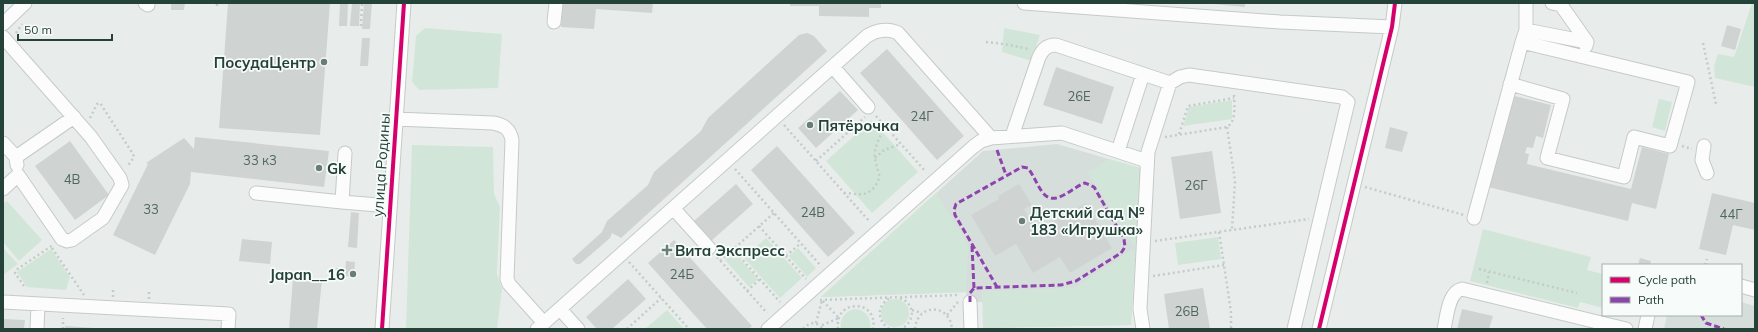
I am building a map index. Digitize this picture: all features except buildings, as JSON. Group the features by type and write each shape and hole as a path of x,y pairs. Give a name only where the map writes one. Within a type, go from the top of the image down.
{"street":[{"path":"3,24 25,3"},
{"name":"улица Родины","path":"382,329 404,3"},
{"path":"554,22 556,3"},
{"path":"1024,3 1280,22 1392,27"},
{"path":"1319,329 1392,27 1396,3"},
{"path":"1474,218 1524,36 1526,3"},
{"path":"1552,3 1561,5 1587,42 1584,57"},
{"path":"396,119 493,123 502,124 508,129 512,140 507,279 509,284 541,326 832,67 870,34 877,31 890,30 895,32 993,142"},
{"path":"1524,36 1587,42"},
{"path":"1510,84 1563,99 1547,158 1624,177 1634,137 1670,146 1688,82 1584,57 1524,36"},
{"path":"3,143 16,157 18,175 56,242 72,240 103,218 122,188 122,181 120,177 97,144 6,40"},
{"path":"1012,136 1041,53 1049,46 1056,45 1170,83"},
{"path":"832,67 870,109"},
{"path":"1118,151 1143,74"},
{"path":"1143,329 1140,309 1147,161 1151,139 1170,83 1180,77 1189,75 1342,98 1346,100 1348,105 1294,329"},
{"path":"16,157 74,118"},
{"path":"772,326 977,144 993,142 1012,136 1062,133 1147,161"},
{"path":"1703,149 1702,160 1707,173"},
{"path":"342,202 346,153"},
{"path":"3,189 18,175"},
{"path":"256,193 390,206"},
{"path":"673,208 709,248"},
{"path":"1742,286 1755,290"},
{"path":"1444,329 1452,297 1456,292 1462,289 1626,329"},
{"path":"967,299 971,329"},
{"path":"3,302 229,314 228,329"},
{"path":"37,329 38,304"},
{"path":"560,309 578,329"},
{"path":"1645,329 1648,316"}],"path":[{"path":"361,26 362,3"},
{"path":"6,40 27,19"},
{"path":"986,42 1004,44 1041,53"},
{"path":"1703,43 1716,104"},
{"path":"1151,139 1227,127 1234,120 1235,82"},
{"path":"1179,134 1188,106 1234,98"},
{"path":"92,115 97,104 100,104 134,154 133,158 120,177"},
{"path":"816,161 870,109 934,181"},
{"path":"776,117 878,231"},
{"path":"844,193 863,194 873,189 879,178 875,158 876,145 886,126"},
{"path":"1227,127 1235,181 1232,230"},
{"path":"875,158 884,150 901,144"},
{"path":"1670,146 1703,149"},
{"path":"727,160 829,275"},
{"path":"1354,184 1474,218"},
{"path":"720,261 774,213"},
{"path":"1143,243 1321,217"},
{"path":"759,226 806,279"},
{"path":"1220,232 1231,312 1231,329"},
{"path":"24,286 16,273 16,270 56,242 85,295"},
{"path":"786,256 801,243"},
{"path":"709,248 747,291 772,326"},
{"path":"733,249 780,302"},
{"path":"622,254 689,329"},
{"path":"1705,264 1707,258"},
{"path":"1141,277 1224,265"},
{"path":"1479,269 1577,293"},
{"path":"1486,285 1489,272"},
{"path":"747,291 760,279"},
{"path":"800,301 958,296 967,299"},
{"path":"947,315 957,302 958,296"},
{"path":"627,329 662,298"},
{"path":"892,298 882,305 879,316 888,329 894,329"},
{"path":"898,298 907,302 912,310 922,313"},
{"path":"822,300 839,318 838,329"},
{"path":"816,323 822,300"},
{"path":"820,326 839,318 846,309 856,306 867,309 873,318 873,329"},
{"path":"915,329 918,318 922,313 932,309 943,312 947,315 951,322 952,329"},
{"path":"901,329 907,326 910,321 912,310"},
{"path":"873,318 879,316"},
{"path":"802,329 807,324 816,323 823,329"}],"shaded area":[{"name":"Детский сад № 183 «Игрушка»","path":"1057,144 1140,168 1131,325 983,328 983,302 967,302 966,292 821,297 983,151"},
{"path":"1742,302 1755,306 1755,329 1664,329 1667,316 1742,316"}],"green space":[{"path":"1752,3 1755,3 1755,87 1715,78 1714,66 1718,54 1734,57"},
{"path":"425,28 502,34 498,88 419,90 412,82 416,36"},
{"path":"1004,28 1040,35 1031,61 1002,52"},
{"path":"1659,99 1672,102 1665,131 1652,127"},
{"path":"1232,100 1232,119 1183,126 1189,107"},
{"path":"872,120 918,172 872,213 826,161"},
{"path":"412,145 493,147 494,194 500,207 497,274 502,289 497,329 406,329"},
{"path":"1109,159 1140,168 1131,325 983,328 982,291 1074,288 1135,248 1088,173"},
{"path":"936,193 968,244 966,292 821,297"},
{"path":"7,201 42,240 19,261 3,242 3,204"},
{"path":"1483,229 1591,257 1587,270 1602,274 1602,308 1580,302 1578,308 1470,281"},
{"path":"1218,237 1221,259 1178,265 1175,243"},
{"path":"766,238 802,278 780,298 744,258"},
{"path":"3,248 18,264 3,275"},
{"path":"798,248 816,268 807,277 789,256"},
{"path":"51,249 70,277 66,290 27,287 17,272"},
{"path":"734,252 758,279 749,287 725,260"},
{"path":"895,299 905,303 909,313 905,323 895,327 885,323 881,313 885,303"},
{"path":"855,309 862,311 867,315 870,321 870,329 841,329 841,322 844,316 851,310"},
{"path":"667,310 684,329 645,329"}],"marked path":[{"path":"997,150 1006,175"},
{"path":"970,302 970,293 974,288 1061,285 1076,281 1121,253 1125,247 1124,239 1094,187 1085,183 1064,195 1053,198 1048,197 1043,193 1028,168 1022,167 956,204 954,210 955,215 997,287"},
{"path":"972,246 974,288"},
{"path":"1702,316 1706,323 1724,329"}],"cycle path":[{"path":"382,329 404,3"},
{"path":"1319,329 1392,27 1395,3"}],"place":[{"name":"ПосудаЦентр","path":"324,62"},
{"name":"Пятёрочка","path":"810,125"},
{"name":"Gk","path":"319,168"},
{"name":"Детский сад № 183 «Игрушка»","path":"1022,221"},
{"name":"Вита Экспресс","path":"667,250"},
{"name":"Japan__16","path":"353,274"}]}
